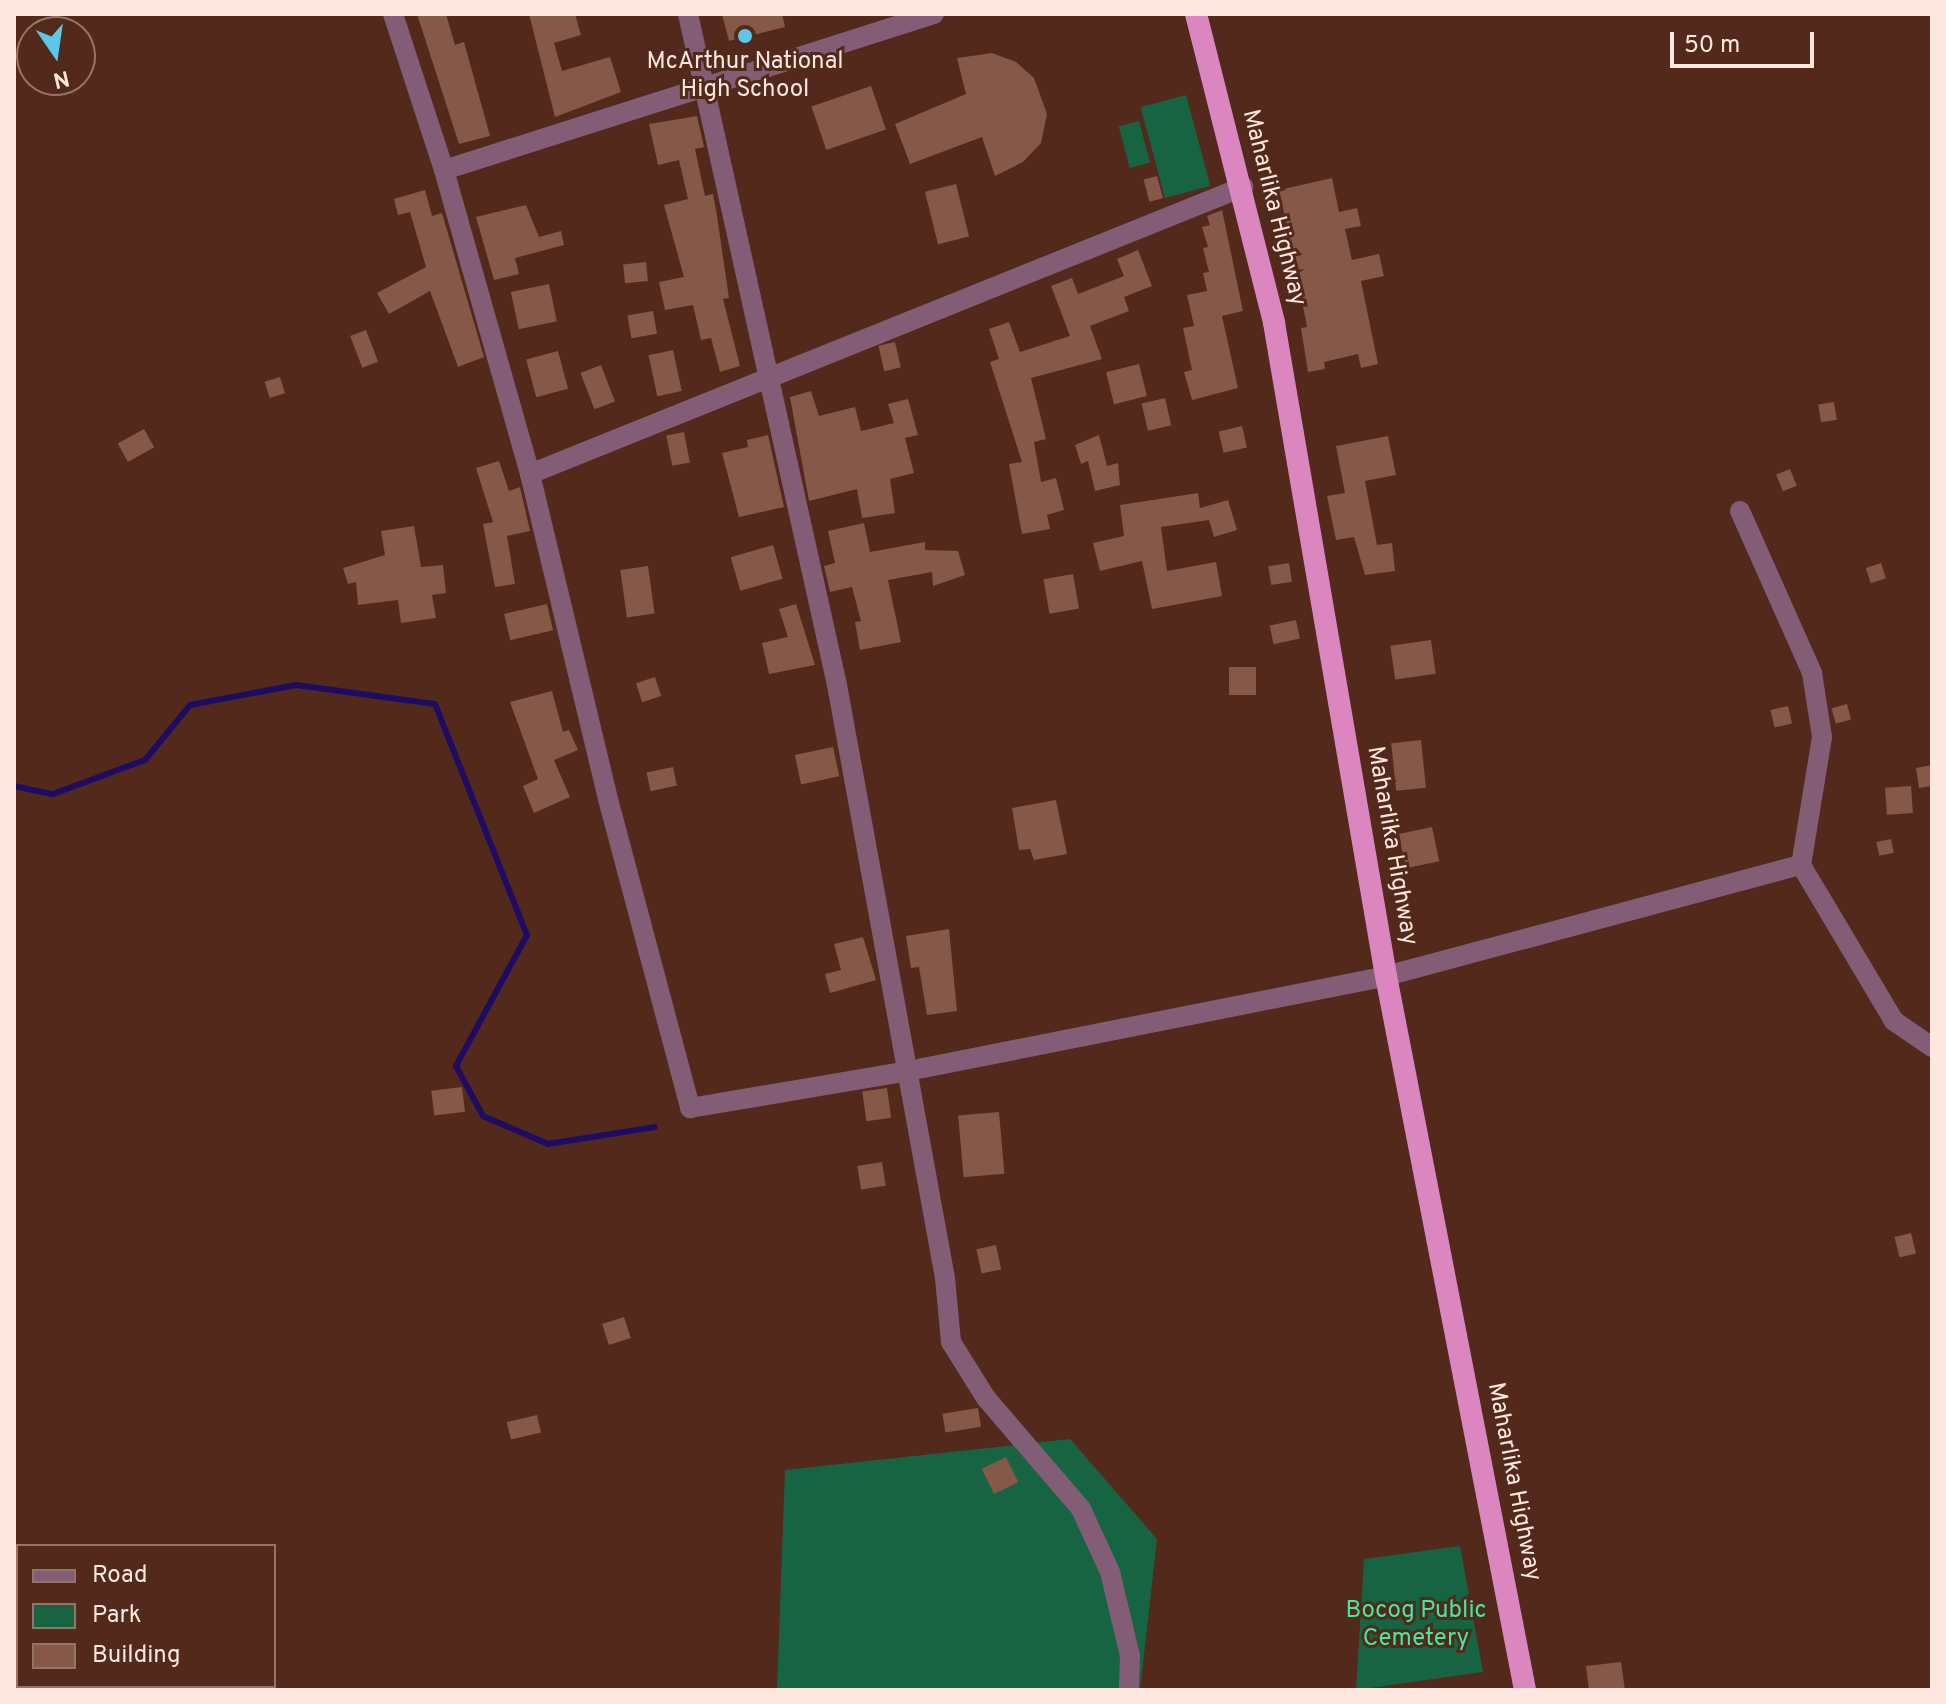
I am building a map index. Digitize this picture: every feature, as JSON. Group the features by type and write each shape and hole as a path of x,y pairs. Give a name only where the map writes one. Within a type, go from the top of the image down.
{"highway":[{"name":"Maharlika Highway","path":"1196,14 1243,187 1297,446 1386,976 1525,1690"}],"street":[{"path":"393,14 444,170 530,474 608,799 690,1108 908,1071 1386,976 1801,865"},
{"path":"688,14 837,685 908,1071 951,1342 995,1409 1081,1509 1110,1572 1130,1656 1129,1690"},
{"path":"444,170 934,14"},
{"path":"530,474 769,382 1243,187"},
{"path":"1740,511 1812,673 1822,737 1801,865 1894,1021 1932,1047"}],"green space":[{"path":"1186,95 1210,186 1165,198 1141,107"},
{"path":"1139,121 1150,163 1130,168 1119,126"},
{"path":"1070,1439 1157,1539 1140,1690 777,1690 785,1470"},
{"name":"Bocog Public Cemetery","path":"1460,1546 1483,1672 1356,1690 1364,1559"}],"building":[{"path":"417,14 446,14 455,45 464,42 490,136 459,144"},
{"path":"529,14 575,14 581,35 554,43 562,71 610,57 621,92 555,117"},
{"path":"722,14 782,14 785,27 729,41"},
{"path":"992,53 1016,62 1034,78 1047,114 1041,143 1023,162 995,176 982,137 910,164 895,124 966,94 957,58"},
{"path":"871,86 886,129 826,150 811,107"},
{"path":"697,116 704,147 695,149 705,196 713,194 729,298 723,299 740,366 720,372 711,338 701,340 693,305 665,310 659,282 684,277 664,205 688,199 679,160 658,165 649,124"},
{"path":"1157,176 1163,198 1149,202 1143,180"},
{"path":"1332,178 1339,212 1357,208 1361,226 1345,229 1352,260 1379,254 1384,276 1361,281 1378,364 1361,368 1358,354 1324,362 1325,369 1308,372 1301,328 1307,327 1298,281 1289,283 1280,247 1291,244 1279,190"},
{"path":"956,184 969,236 938,244 925,192"},
{"path":"425,190 432,216 442,213 484,357 458,367 430,291 389,314 377,293 426,267 410,212 398,215 394,199"},
{"path":"526,205 539,237 561,231 564,245 515,258 519,274 494,280 476,217"},
{"path":"1222,210 1243,311 1222,316 1238,388 1192,400 1184,372 1192,370 1183,328 1194,326 1187,295 1207,291 1203,273 1209,272 1203,248 1208,247 1202,227 1210,225 1207,216"},
{"path":"1138,250 1152,286 1124,297 1129,311 1090,326 1102,359 1031,378 1046,439 1034,442 1041,482 1056,478 1064,510 1047,515 1050,529 1022,534 1009,464 1022,462 990,362 999,359 989,329 1009,322 1020,352 1070,336 1051,286 1072,278 1078,294 1124,276 1117,259"},
{"path":"646,262 648,281 625,283 623,264"},
{"path":"549,284 557,321 519,329 511,292"},
{"path":"653,311 657,334 631,338 627,316"},
{"path":"366,330 378,362 362,368 350,336"},
{"path":"895,342 901,367 884,371 878,346"},
{"path":"673,350 682,391 657,396 649,355"},
{"path":"558,351 568,389 536,397 526,360"},
{"path":"1139,364 1147,396 1114,404 1106,372"},
{"path":"601,365 615,401 594,409 580,373"},
{"path":"280,377 285,393 270,398 265,382"},
{"path":"811,391 819,416 855,407 861,431 894,423 888,404 908,399 918,435 905,438 914,473 890,479 895,513 862,518 857,489 809,501 790,397"},
{"path":"1165,398 1171,425 1148,431 1142,403"},
{"path":"1834,402 1837,420 1821,422 1818,405"},
{"path":"1242,426 1247,447 1224,453 1219,431"},
{"path":"144,429 154,447 128,462 118,444"},
{"path":"684,432 690,462 672,466 666,435"},
{"path":"768,435 784,507 739,517 722,453 748,447 747,440"},
{"path":"1099,435 1107,466 1118,463 1120,485 1095,491 1088,461 1081,464 1075,445"},
{"path":"1388,436 1396,475 1365,481 1377,545 1392,543 1395,571 1365,575 1354,537 1336,540 1327,496 1345,493 1336,446"},
{"path":"499,461 509,491 520,487 530,531 507,536 515,584 495,587 483,524 493,522 476,468"},
{"path":"1790,469 1797,486 1783,491 1776,475"},
{"path":"1198,493 1200,508 1228,500 1237,530 1214,537 1209,520 1161,527 1167,571 1216,562 1222,596 1152,609 1142,561 1100,571 1093,543 1124,536 1120,505"},
{"path":"864,523 870,552 925,542 925,550 958,551 965,575 933,586 932,572 888,580 901,642 860,650 855,622 861,621 852,587 830,592 824,566 835,563 828,531"},
{"path":"414,526 421,567 443,565 446,593 432,595 436,618 401,623 398,600 358,605 356,582 348,584 343,568 385,555 381,531"},
{"path":"773,545 783,579 740,591 731,557"},
{"path":"1289,563 1292,582 1271,585 1268,566"},
{"path":"1881,563 1886,578 1871,583 1866,568"},
{"path":"648,566 655,614 627,617 620,570"},
{"path":"1073,574 1079,608 1050,614 1043,579"},
{"path":"547,604 553,630 510,640 504,614"},
{"path":"796,604 815,665 769,674 762,643 788,637 779,609"},
{"path":"1296,620 1300,639 1274,644 1270,626"},
{"path":"1431,640 1436,674 1395,679 1390,646"},
{"path":"1229,667 1256,667 1256,695 1229,695"},
{"path":"655,677 661,696 642,702 636,683"},
{"path":"552,691 563,732 569,730 578,750 554,760 570,797 534,813 523,786 538,779 510,702"},
{"path":"1847,704 1851,719 1836,724 1832,708"},
{"path":"1788,706 1792,724 1775,728 1770,710"},
{"path":"1421,740 1426,788 1396,791 1391,743"},
{"path":"833,747 839,776 801,784 795,755"},
{"path":"1932,765 1932,786 1919,788 1916,768"},
{"path":"673,767 677,786 651,791 647,773"},
{"path":"1911,786 1913,813 1887,815 1885,788"},
{"path":"1056,800 1067,854 1034,860 1030,849 1019,850 1012,808"},
{"path":"1432,827 1439,861 1406,868 1399,834"},
{"path":"1891,839 1894,853 1879,856 1876,842"},
{"path":"949,929 957,1011 927,1015 919,967 911,968 906,936"},
{"path":"863,937 876,980 830,993 825,974 841,970 834,944"},
{"path":"462,1087 465,1112 434,1116 431,1091"},
{"path":"887,1088 891,1118 866,1121 862,1091"},
{"path":"999,1112 1004,1174 964,1177 958,1116"},
{"path":"882,1162 886,1186 861,1190 857,1166"},
{"path":"1911,1233 1916,1253 1900,1257 1895,1237"},
{"path":"996,1245 1001,1269 982,1274 976,1249"},
{"path":"624,1317 631,1338 609,1345 602,1324"},
{"path":"978,1408 981,1427 945,1432 942,1414"},
{"path":"537,1415 541,1433 511,1440 507,1422"},
{"path":"1006,1457 1018,1482 994,1494 982,1469"},
{"path":"1621,1662 1625,1690 1589,1690 1586,1666"}],"waterway":[{"path":"14,786 53,794 145,760 190,705 296,685 435,704 527,935 456,1066 483,1116 548,1144 655,1127"}],"place":[{"name":"McArthur National High School","path":"745,36"}]}
